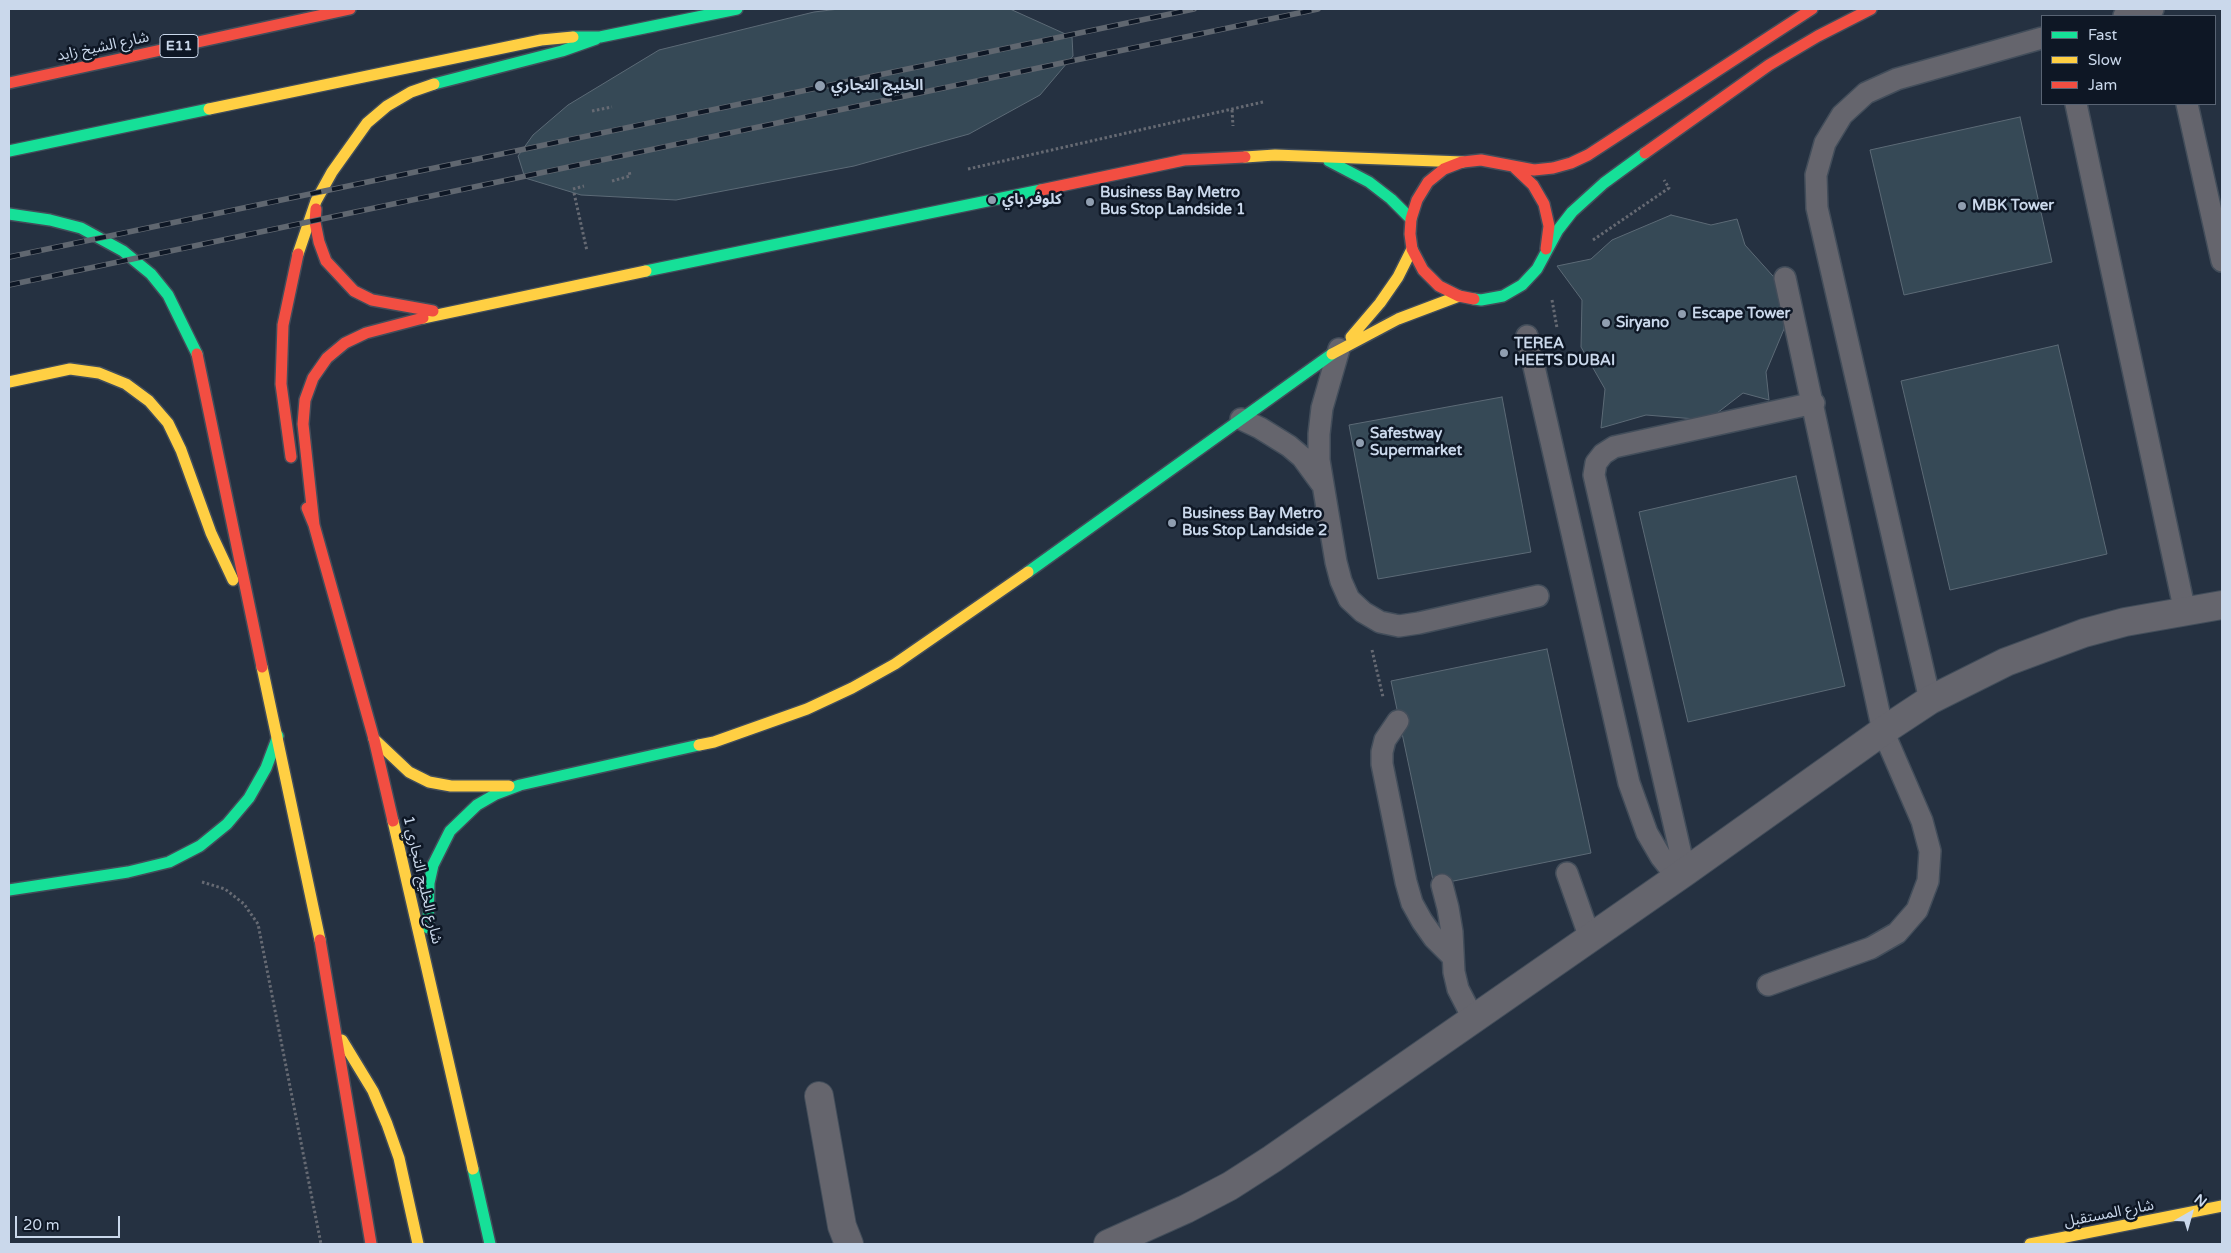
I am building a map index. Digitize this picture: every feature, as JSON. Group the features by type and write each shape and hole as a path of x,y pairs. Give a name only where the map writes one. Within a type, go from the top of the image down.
{"main road":[{"name":"شارع الشيخ زايد","path":"9,83 350,9"},
{"path":"293,465 284,420 281,384 283,325 295,264 304,232 316,201 332,172 367,124 387,106 411,92 436,83 562,51 600,37 737,9"},
{"path":"314,525 303,424 305,400 313,378 327,358 345,343 366,333 442,312 1184,160 1236,156 1463,162 1481,160 1515,168 1534,170 1553,168 1571,163 1588,155 1812,9"},
{"path":"1463,162 1444,169 1428,182 1416,200 1411,219 1412,249 1423,270 1439,286 1458,296 1481,300 1503,296 1522,285 1537,269 1546,249 1562,224 1587,196 1644,153 1770,65 1818,36 1871,9"},
{"path":"9,150 541,40 580,36 600,37"},
{"path":"1321,157 1369,182 1391,199 1411,219"},
{"path":"1515,168 1532,184 1544,204 1549,226 1546,249"},
{"path":"316,201 315,222 319,242 326,261 354,291 372,300 442,312"},
{"path":"9,214 50,220 81,228 124,251 151,274 168,295 199,358 249,607 318,927 371,1244"},
{"path":"1339,349 1380,303 1398,277 1412,249"},
{"path":"428,971 429,883 434,864 450,831 477,805 496,794 520,785 714,742 798,713 852,688 895,664 936,637 1339,349 1398,319 1458,296"},
{"path":"9,382 70,370 99,373 126,384 149,401 168,423 222,558 249,607"},
{"path":"298,482 314,525"},
{"name":"شارع الخليج التجاري 1","path":"314,525 374,738 490,1244"},
{"path":"9,890 128,872 169,862 200,846 227,824 249,798 266,768 278,736"},
{"path":"374,738 408,772 429,782 451,786 520,785"},
{"path":"336,1030 356,1060 373,1091 387,1124 398,1158 418,1244"},
{"path":"358,1235 361,1182"},
{"name":"شارع المستقبل","path":"2030,1244 2222,1206"},
{"path":"2194,1213 2222,1211"}],"street":[{"path":"1108,1244 1186,1210 1230,1186 1272,1159 1681,875 1883,730 1930,700 1990,669 2044,647 2125,622 2222,605"},
{"path":"819,1096 842,1226 849,1244"}],"lane":[{"path":"2128,15 2153,9"},
{"path":"1930,700 1817,208 1816,175 1824,142 1842,115 1866,93 1897,79 2041,38"},
{"path":"2076,105 2185,612"},
{"path":"2187,105 2222,261"},
{"path":"1768,985 1871,948 1897,933 1916,910 1928,881 1930,851 1922,821 1883,730 1786,278"},
{"path":"1528,340 1629,783 1647,833 1661,856 1681,875"},
{"path":"1339,349 1322,408 1319,434 1322,486 1340,581 1349,599 1363,612 1380,622 1399,626 1419,624 1538,596"},
{"path":"1681,875 1594,475 1596,463 1614,447 1814,404"},
{"path":"1241,419 1289,446 1302,457 1322,486"},
{"path":"1394,725 1382,752 1382,764 1406,882 1412,903 1422,921 1434,938 1452,956"},
{"path":"1568,873 1590,938"},
{"path":"1442,885 1452,932 1452,956 1458,989 1474,1020"}],"path":[{"path":"959,171 1263,102"},
{"path":"592,111 612,107"},
{"path":"1232,110 1236,156"},
{"path":"1587,244 1669,188 1644,153"},
{"path":"612,181 630,176 629,170"},
{"path":"584,186 573,191 588,255"},
{"path":"1528,340 1557,329 1552,296"},
{"path":"1363,612 1394,725"},
{"path":"194,882 202,882 224,889 244,904 258,924 321,1244"}],"building":[{"name":"الخليج التجاري","path":"839,9 1010,9 1072,37 1073,56 1040,95 969,134 854,166 676,200 581,195 525,178 518,156 533,135 568,105 659,50 814,12"},
{"name":"MBK Tower","path":"2020,117 2052,262 1904,295 1870,150"},
{"name":"Escape Tower","path":"1671,215 1711,225 1737,219 1745,245 1781,285 1784,329 1766,372 1769,400 1743,393 1708,420 1646,415 1601,428 1605,389 1581,347 1582,300 1557,266 1591,259 1612,240"},
{"path":"2058,345 2107,554 1950,590 1901,381"},
{"path":"1502,397 1531,552 1378,579 1349,425"},
{"path":"1796,476 1845,686 1688,722 1639,512"},
{"path":"1547,649 1591,853 1434,885 1391,681"}],"railway":[{"path":"9,257 1194,9"},
{"path":"9,285 1318,9"}],"traffic: fast":[{"path":"573,37 600,37 737,9"},
{"path":"434,84 562,51 596,39"},
{"path":"9,151 209,109"},
{"path":"1474,299 1481,300 1503,296 1522,285 1537,269 1558,230 1572,212 1604,183 1645,153"},
{"path":"1329,161 1369,182 1391,199 1411,219"},
{"path":"646,271 1041,190"},
{"path":"9,214 50,220 81,228 123,251 151,274 168,295 197,354"},
{"path":"1028,572 1332,354"},
{"path":"9,890 128,872 169,862 200,846 227,824 249,798 266,768 278,736"},
{"path":"428,928 429,883 433,865 450,831 477,805 496,794 520,785 699,745"},
{"path":"473,1169 490,1244"}],"traffic: slow":[{"path":"209,109 541,40 573,37"},
{"path":"298,254 316,201 332,172 367,123 387,106 411,92 434,84"},
{"path":"1245,157 1275,155 1463,162"},
{"path":"1351,337 1380,303 1398,277 1412,249"},
{"path":"423,318 646,271"},
{"path":"1332,354 1398,319 1459,296"},
{"path":"9,382 70,369 99,373 126,384 149,401 168,423 181,450 211,533 233,580"},
{"path":"699,745 714,742 807,709 852,688 895,664 1028,572"},
{"path":"262,667 320,940"},
{"path":"374,739 409,772 429,782 451,786 509,786"},
{"path":"393,821 473,1169"},
{"path":"342,1040 373,1091 387,1124 399,1158 418,1244"},
{"path":"2030,1244 2222,1206"}],"traffic: jam":[{"path":"9,83 350,9"},
{"path":"1463,162 1481,160 1534,170 1553,168 1571,163 1588,155 1812,9"},
{"path":"1645,153 1769,65 1818,36 1871,9"},
{"path":"1041,190 1184,160 1245,157"},
{"path":"1462,162 1444,169 1428,182 1417,200 1411,219 1410,234 1412,249 1423,270 1439,286 1459,296 1474,299"},
{"path":"1515,168 1533,185 1544,204 1549,226 1546,249"},
{"path":"316,209 315,222 319,242 326,261 354,291 372,300 433,311"},
{"path":"291,457 281,384 283,325 298,254"},
{"path":"314,525 303,424 305,400 313,378 327,358 345,343 366,333 423,318"},
{"path":"197,354 262,667"},
{"path":"307,508 314,525 374,739 393,821"},
{"path":"320,940 371,1244"}],"place":[{"name":"الخليج التجاري","path":"820,86"},
{"name":"كلوفر باي","path":"992,200"},
{"name":"Business Bay Metro Bus Stop Landside 1","path":"1090,202"},
{"name":"MBK Tower","path":"1962,206"},
{"name":"Escape Tower","path":"1682,314"},
{"name":"Siryano","path":"1606,323"},
{"name":"TEREA HEETS DUBAI","path":"1504,353"},
{"name":"Safestway Supermarket","path":"1360,443"},
{"name":"Business Bay Metro Bus Stop Landside 2","path":"1172,523"}]}
